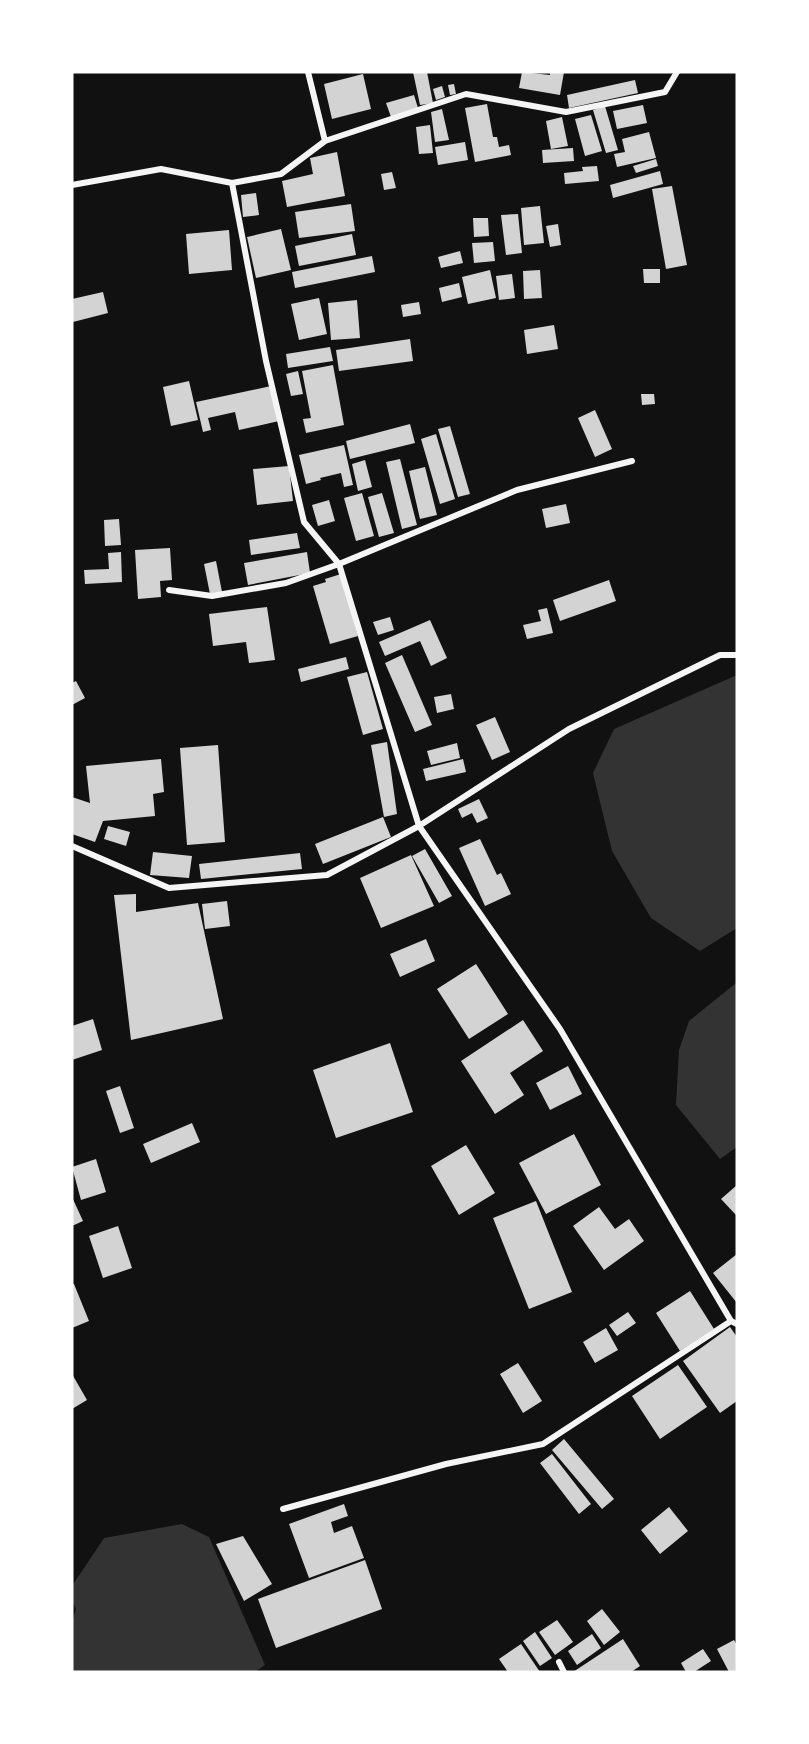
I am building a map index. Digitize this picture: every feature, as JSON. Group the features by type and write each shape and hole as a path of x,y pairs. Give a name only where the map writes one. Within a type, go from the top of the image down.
{"street":[{"path":"308,72 325,141"},
{"path":"72,185 161,169 232,183 281,174 325,141 466,94 566,112 665,92 677,72"},
{"path":"232,183 266,361 304,522 339,564 419,826 560,1029 734,1322 543,1444 446,1464 283,1509"},
{"path":"169,590 212,596 286,583 339,564 517,490 632,461"},
{"path":"72,846 169,888 327,874 419,826 569,729 720,655 737,655"},
{"path":"559,1662 564,1672"}],"shaded area":[{"path":"737,675 737,928 700,951 651,918 612,851 593,773 614,729"},
{"path":"736,983 737,1147 720,1159 676,1105 679,1050 689,1021"},
{"path":"182,1524 209,1537 265,1665 255,1672 72,1672 72,1622 76,1609 72,1601 72,1586 104,1538"}],"building":[{"path":"413,72 427,72 433,103 420,105"},
{"path":"522,72 550,75 550,72 564,72 560,95 519,88"},
{"path":"363,74 371,109 332,119 324,84"},
{"path":"635,80 638,93 569,108 567,95"},
{"path":"454,84 456,94 450,95 448,85"},
{"path":"442,86 445,97 436,100 433,89"},
{"path":"414,95 418,108 391,117 386,103"},
{"path":"487,104 493,137 497,137 499,147 509,145 511,155 475,162 465,108"},
{"path":"643,105 647,123 617,129 613,111"},
{"path":"605,106 618,150 606,153 593,110"},
{"path":"442,109 449,140 435,142 431,112"},
{"path":"591,115 602,151 585,156 575,119"},
{"path":"562,117 568,146 551,149 546,121"},
{"path":"430,125 433,153 419,154 416,127"},
{"path":"649,132 656,158 617,167 614,154 625,152 622,139"},
{"path":"465,142 468,160 438,165 435,147"},
{"path":"573,148 574,161 543,163 542,150"},
{"path":"337,152 345,196 287,207 282,181 313,174 310,158"},
{"path":"656,159 658,166 636,173 633,166"},
{"path":"597,166 599,181 565,184 564,173 583,171 582,167"},
{"path":"660,171 663,184 613,198 610,185"},
{"path":"392,172 396,188 384,190 381,174"},
{"path":"672,186 687,265 666,269 652,189"},
{"path":"256,193 259,215 243,217 241,195"},
{"path":"351,204 355,231 299,238 295,212"},
{"path":"540,206 544,243 524,245 521,208"},
{"path":"518,214 522,253 506,255 501,215"},
{"path":"473,218 488,218 489,236 474,237"},
{"path":"558,224 561,245 550,247 546,226"},
{"path":"281,229 291,270 256,278 247,237"},
{"path":"229,230 232,270 189,274 186,234"},
{"path":"352,234 356,255 299,266 295,246"},
{"path":"493,242 495,261 474,263 472,243"},
{"path":"460,251 463,263 441,268 438,257"},
{"path":"372,256 375,272 295,288 292,272"},
{"path":"643,269 660,269 660,283 644,283"},
{"path":"490,270 496,298 468,304 462,277"},
{"path":"540,270 542,298 524,299 523,271"},
{"path":"512,274 515,298 499,300 496,276"},
{"path":"459,283 462,297 442,302 439,288"},
{"path":"103,292 108,313 73,322 72,299"},
{"path":"319,298 327,334 299,340 291,304"},
{"path":"357,300 360,338 331,340 328,303"},
{"path":"419,302 421,314 403,317 401,305"},
{"path":"554,325 558,349 527,354 524,330"},
{"path":"410,339 413,361 339,371 336,350"},
{"path":"330,347 333,361 288,368 286,354"},
{"path":"333,365 344,425 306,433 303,419 311,418 302,371"},
{"path":"298,371 303,394 291,396 286,374"},
{"path":"189,381 198,420 171,426 163,387"},
{"path":"271,386 279,421 239,430 235,412 208,418 211,430 203,432 196,402"},
{"path":"641,394 654,394 655,404 642,405"},
{"path":"595,410 612,449 595,457 578,418"},
{"path":"410,424 415,443 350,459 346,441"},
{"path":"450,426 470,494 458,497 438,429"},
{"path":"436,434 455,499 440,504 421,439"},
{"path":"344,445 353,485 344,487 341,473 306,484 299,455"},
{"path":"400,459 417,525 402,529 386,462"},
{"path":"365,460 372,487 358,491 352,464"},
{"path":"289,466 293,501 257,505 253,469"},
{"path":"425,467 437,515 420,519 409,471"},
{"path":"362,493 374,536 356,541 344,498"},
{"path":"382,493 394,533 379,537 368,497"},
{"path":"329,500 335,521 318,526 312,505"},
{"path":"566,504 570,523 546,528 542,509"},
{"path":"119,519 121,545 105,546 104,520"},
{"path":"297,533 300,548 251,555 249,540"},
{"path":"170,548 172,580 160,581 161,597 138,599 135,550"},
{"path":"121,552 122,582 85,584 84,570 109,569 108,553"},
{"path":"307,552 310,573 248,585 244,563"},
{"path":"216,561 222,592 210,594 204,564"},
{"path":"341,574 358,636 330,644 313,586"},
{"path":"609,580 616,601 560,621 553,600"},
{"path":"267,607 275,660 249,663 246,642 213,646 209,614"},
{"path":"547,608 553,633 527,639 523,625 541,621 538,610"},
{"path":"390,617 394,630 378,635 373,622"},
{"path":"430,620 447,658 431,666 420,641 385,656 379,642"},
{"path":"402,655 432,725 415,732 385,663"},
{"path":"346,657 349,669 301,682 298,669"},
{"path":"367,672 383,729 363,735 347,677"},
{"path":"76,681 85,698 72,705 72,683"},
{"path":"451,694 454,709 437,713 434,697"},
{"path":"495,717 510,752 492,760 476,725"},
{"path":"387,742 397,814 384,817 371,745"},
{"path":"457,743 460,758 431,765 427,751"},
{"path":"218,745 225,842 187,845 180,748"},
{"path":"161,759 164,792 153,794 155,816 103,821 95,842 72,834 72,797 90,803 86,766"},
{"path":"463,759 466,772 426,781 423,769"},
{"path":"479,799 488,818 477,823 472,813 462,818 458,809"},
{"path":"383,817 391,837 323,864 315,844"},
{"path":"108,826 130,832 126,846 104,839"},
{"path":"480,839 497,875 501,873 511,894 485,906 459,848"},
{"path":"425,849 452,896 439,903 412,856"},
{"path":"153,852 192,856 189,878 150,875"},
{"path":"300,853 302,869 201,879 199,864"},
{"path":"411,855 434,906 381,928 360,878"},
{"path":"136,894 136,912 198,903 223,1019 131,1040 114,895"},
{"path":"227,901 230,926 205,929 202,904"},
{"path":"426,939 435,961 400,977 390,954"},
{"path":"476,964 508,1014 469,1039 437,989"},
{"path":"93,1019 102,1050 72,1060 72,1026"},
{"path":"523,1020 543,1051 510,1073 524,1095 495,1114 461,1061"},
{"path":"390,1043 413,1112 336,1138 313,1070"},
{"path":"568,1066 582,1094 550,1110 536,1083"},
{"path":"120,1086 134,1128 120,1133 106,1091"},
{"path":"192,1123 200,1142 151,1163 143,1144"},
{"path":"574,1134 601,1185 546,1214 519,1163"},
{"path":"466,1145 495,1193 459,1215 431,1166"},
{"path":"96,1159 106,1192 81,1200 72,1167"},
{"path":"737,1185 737,1214 736,1215 721,1199"},
{"path":"72,1197 83,1221 72,1226"},
{"path":"536,1201 572,1292 529,1309 493,1218"},
{"path":"599,1207 615,1229 629,1219 644,1241 604,1270 573,1226"},
{"path":"118,1226 132,1268 103,1278 89,1236"},
{"path":"737,1254 737,1303 713,1273"},
{"path":"72,1284 74,1284 89,1321 72,1328"},
{"path":"690,1291 714,1329 680,1351 656,1313"},
{"path":"628,1312 636,1323 617,1336 609,1325"},
{"path":"730,1327 737,1337 737,1401 720,1413 683,1361"},
{"path":"606,1328 618,1350 595,1363 583,1342"},
{"path":"518,1363 542,1401 523,1413 500,1374"},
{"path":"678,1365 707,1407 660,1439 632,1396"},
{"path":"72,1374 87,1400 72,1409"},
{"path":"564,1439 614,1499 602,1509 552,1450"},
{"path":"552,1454 591,1504 579,1514 540,1463"},
{"path":"344,1504 348,1516 331,1522 334,1533 352,1526 364,1558 309,1578 289,1524"},
{"path":"669,1507 688,1531 660,1554 641,1530"},
{"path":"243,1536 272,1584 244,1601 216,1544"},
{"path":"365,1560 382,1609 276,1648 258,1599"},
{"path":"602,1609 620,1632 604,1645 587,1621"},
{"path":"557,1620 573,1642 555,1655 539,1632"},
{"path":"535,1632 552,1658 540,1666 523,1641"},
{"path":"592,1634 601,1648 577,1665 568,1651"},
{"path":"623,1639 640,1666 631,1672 573,1672"},
{"path":"734,1640 737,1645 737,1672 729,1672 717,1649"},
{"path":"521,1644 540,1672 508,1672 499,1659"},
{"path":"703,1649 711,1661 694,1672 686,1672 681,1663"}]}
